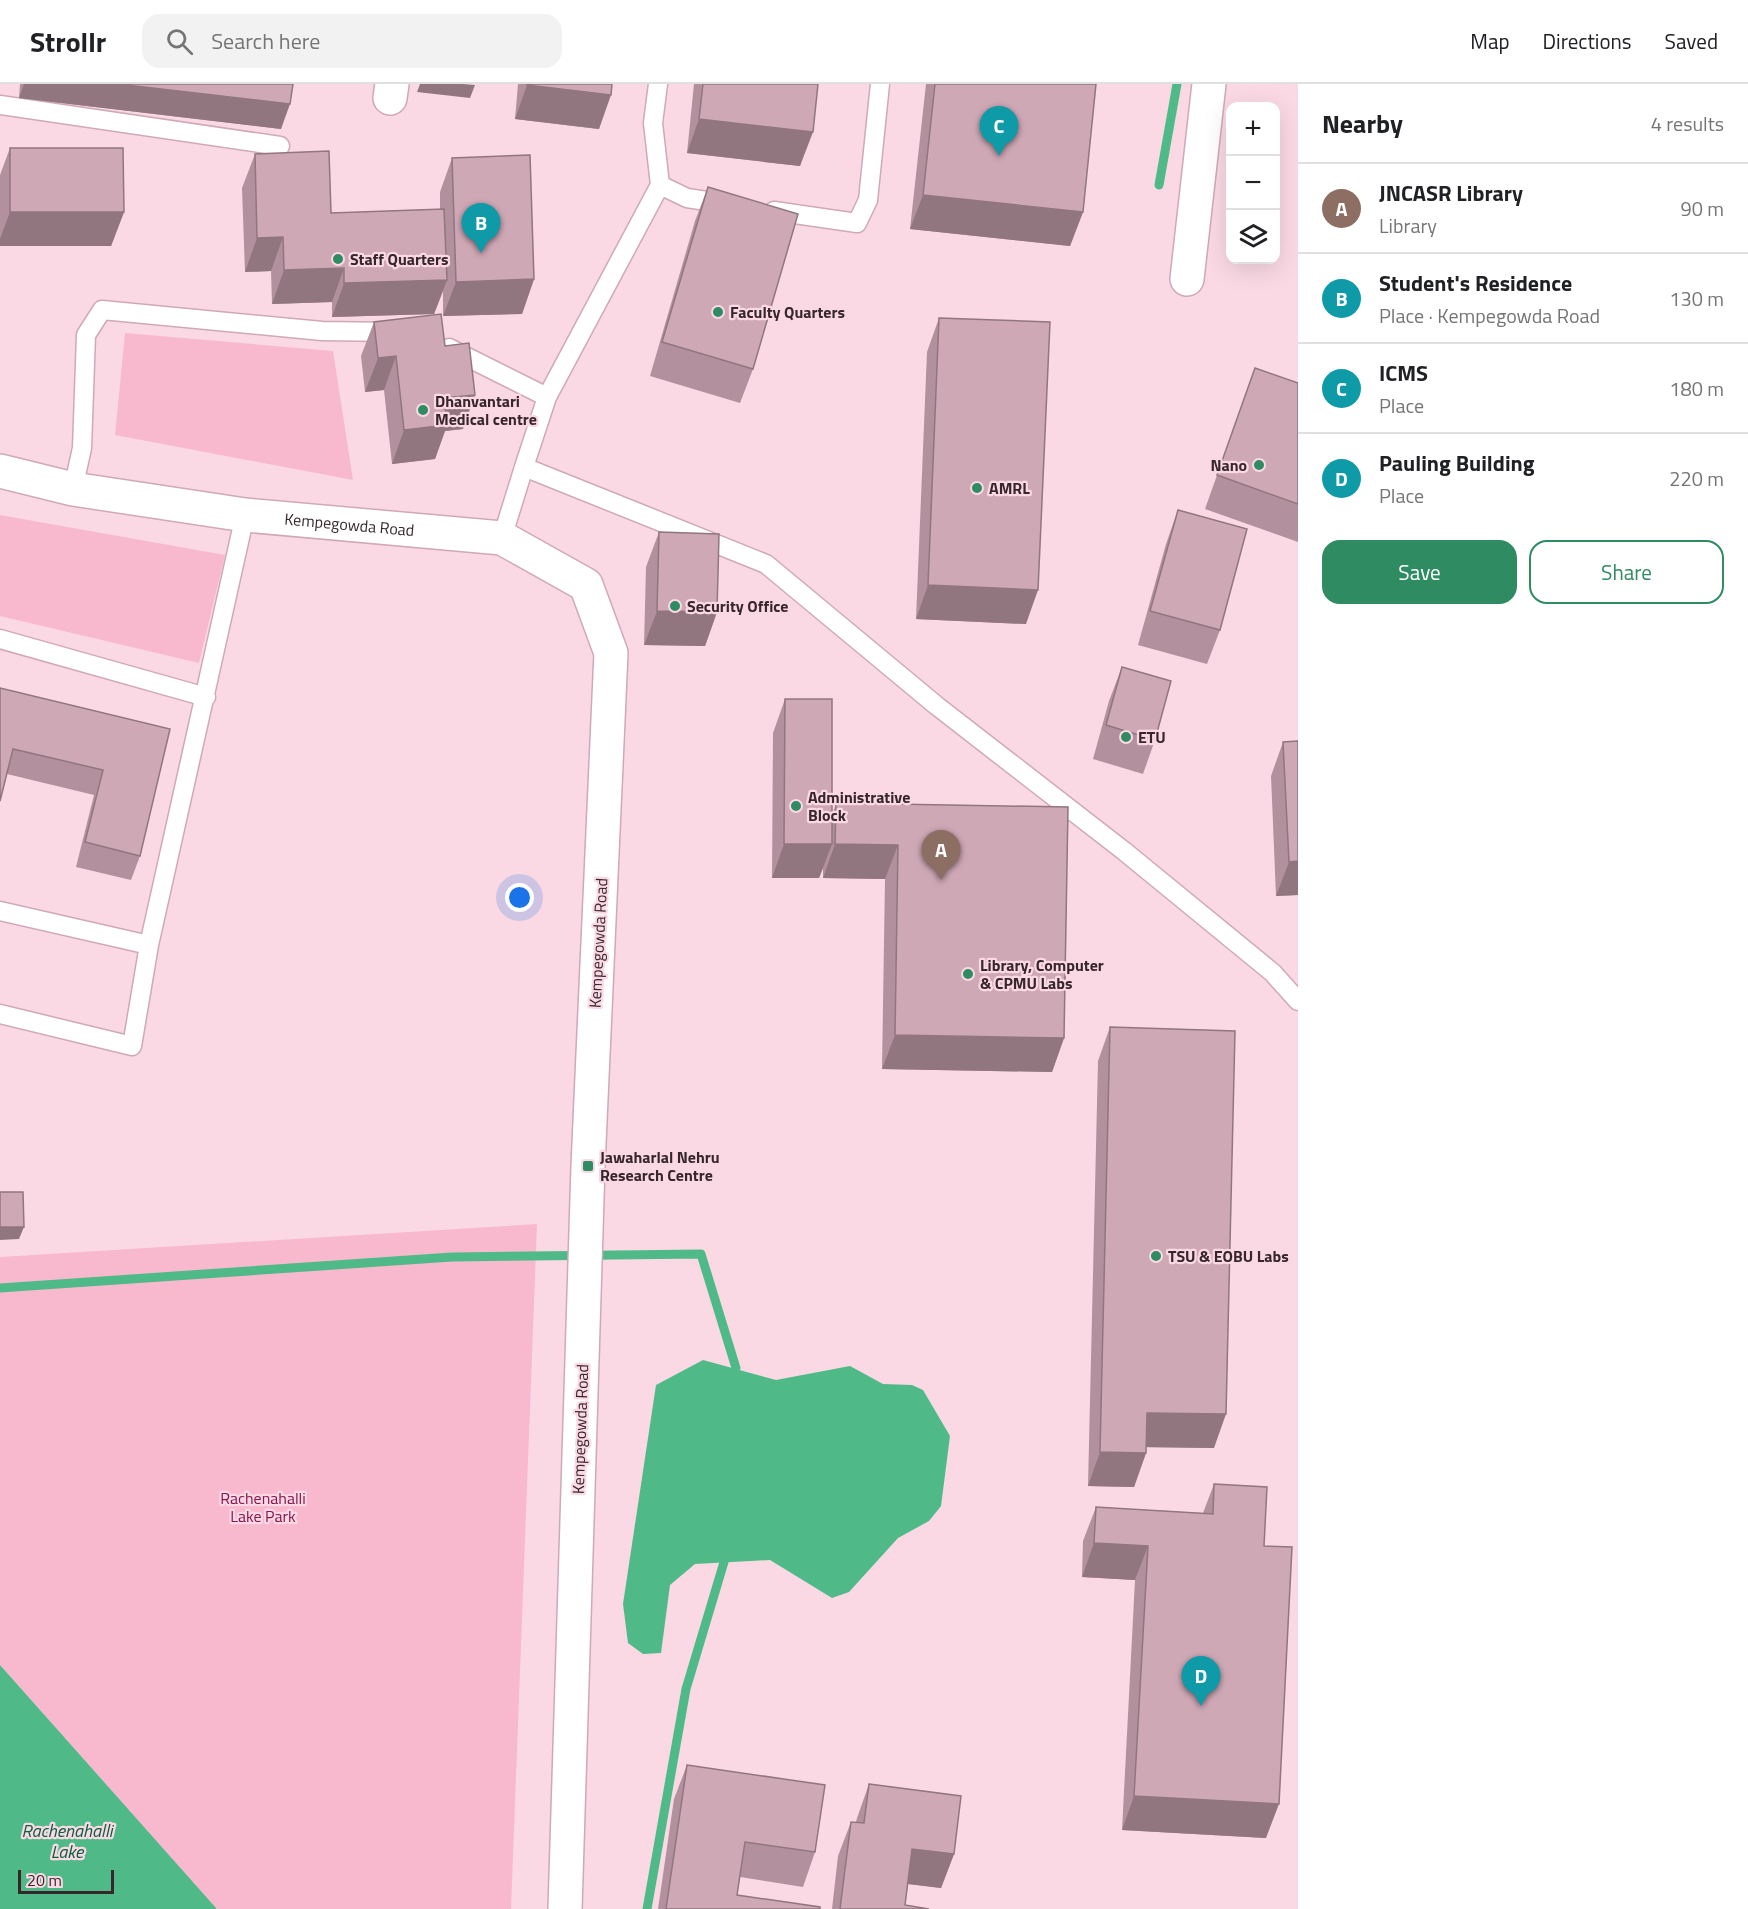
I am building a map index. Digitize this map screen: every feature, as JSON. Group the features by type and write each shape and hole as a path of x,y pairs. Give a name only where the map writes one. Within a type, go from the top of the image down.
{"street":[{"path":"1187,279 1209,84"},
{"name":"Kempegowda Road","path":"0,471 73,489 245,515 502,538 586,585 611,653 586,1233 565,1909"}],"lane":[{"path":"502,538 547,397 660,184 653,123 658,84"},
{"path":"660,184 687,198 857,223 868,200 880,84"},
{"path":"0,105 280,146"},
{"path":"73,489 82,448 86,335 102,310 322,331 406,332"},
{"path":"438,342 547,397"},
{"path":"525,467 766,564 937,706 1133,858 1273,973 1298,1002"},
{"path":"0,1014 132,1046 149,945 245,515"},
{"path":"0,639 206,697"},
{"path":"0,911 149,945"}],"green space":[{"path":"125,333 333,351 353,480 115,435"},
{"path":"0,515 225,555 199,663 0,616"},
{"name":"Rachenahalli Lake Park","path":"537,1224 511,1909 216,1909 0,1665 0,1257"}],"water":[{"path":"703,1360 776,1380 850,1366 883,1384 912,1385 923,1390 950,1436 941,1506 929,1521 898,1538 849,1592 832,1598 770,1560 695,1564 670,1585 661,1653 643,1654 628,1643 623,1604 656,1385"},
{"name":"Rachenahalli Lake","path":"0,1665 216,1908 216,1909 0,1909"}],"building":[{"path":"118,84 293,84 290,104"},
{"path":"527,84 612,84 611,95"},
{"path":"703,84 818,84 813,132 699,119"},
{"path":"935,84 1096,84 1083,212 923,195"},
{"path":"10,148 123,148 124,212 10,212"},
{"path":"329,151 331,213 444,209 447,280 344,283 344,268 284,270 283,237 257,238 255,154"},
{"path":"530,155 534,279 456,282 452,158"},
{"name":"Faculty Quarters","path":"708,187 798,214 753,369 662,342"},
{"path":"441,314 445,346 469,343 475,395 444,398 447,425 404,430 396,356 378,358 374,322"},
{"name":"AMRL","path":"939,318 1050,322 1038,590 928,585"},
{"name":"Nano","path":"1255,368 1298,383 1298,504 1217,475"},
{"path":"1178,510 1247,529 1220,630 1150,611"},
{"path":"659,532 719,534 717,612 657,611"},
{"path":"1122,667 1171,681 1155,740 1106,725"},
{"path":"0,688 170,729 140,856 85,842 103,770 13,749 0,801"},
{"path":"785,699 832,699 832,844 784,844"},
{"path":"1298,741 1298,861 1289,862 1283,742"},
{"name":"Library, Computer & CPMU Labs","path":"836,803 1068,807 1064,1038 895,1035 898,845 835,844"},
{"name":"TSU & EOBU Labs","path":"1110,1027 1235,1031 1226,1414 1147,1413 1146,1453 1100,1452"},
{"path":"0,1192 23,1192 24,1227 0,1227"},
{"path":"1214,1484 1267,1487 1264,1546 1292,1547 1279,1804 1134,1796 1148,1546 1094,1543 1096,1507 1213,1514"},
{"path":"687,1765 825,1785 815,1852 745,1842 737,1895 820,1907 820,1909 666,1909"},
{"path":"869,1784 961,1796 954,1854 912,1849 905,1905 929,1909 840,1909 851,1822 864,1823"}],"waterway":[{"path":"1159,185 1177,84"},
{"path":"0,1288 452,1257 701,1254 736,1368"},
{"path":"647,1909 686,1689 724,1562"}],"place":[{"name":"ICMS","path":"999,156"},
{"name":"Student's Residence","path":"481,253"},
{"name":"Staff Quarters","path":"338,259"},
{"name":"Faculty Quarters","path":"718,312"},
{"name":"Dhanvantari Medical centre","path":"423,410"},
{"name":"Nano","path":"1259,465"},
{"name":"AMRL","path":"977,488"},
{"name":"Security Office","path":"675,606"},
{"name":"ETU","path":"1126,737"},
{"name":"Administrative Block","path":"796,806"},
{"name":"JNCASR Library","path":"941,880"},
{"name":"Library, Computer & CPMU Labs","path":"968,974"},
{"name":"Jawaharlal Nehru Research Centre","path":"588,1166"},
{"name":"TSU & EOBU Labs","path":"1156,1256"},
{"name":"Pauling Building","path":"1201,1706"}]}
